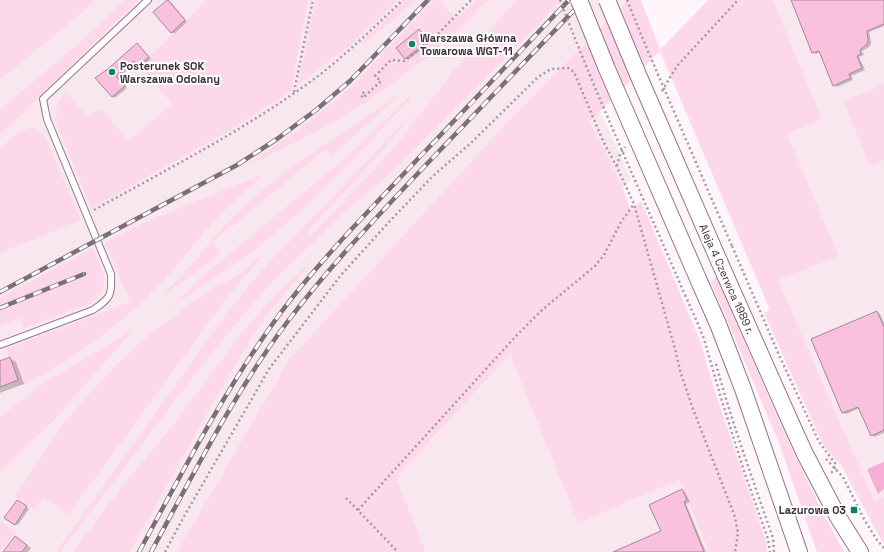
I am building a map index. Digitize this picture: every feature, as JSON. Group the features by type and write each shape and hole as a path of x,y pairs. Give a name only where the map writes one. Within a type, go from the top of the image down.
{"main road":[{"path":"579,0 607,69 718,324 743,389 799,552"},
{"name":"Aleja 4 Czerwca 1989 r.","path":"607,0 802,448 838,517 860,552"}],"lane":[{"path":"0,345 93,310 106,301 112,288 111,274 47,119 43,100 148,0"}],"path":[{"path":"294,93 313,0"},
{"path":"86,214 231,134 294,93 356,44 403,0"},
{"path":"364,92 361,95 363,98 380,82 375,76 391,60 404,61 434,38 471,0"},
{"path":"560,0 613,128 704,339 744,471 768,539 770,552"},
{"path":"626,0 799,401 819,442 835,463 835,468 832,472 835,478"},
{"path":"660,93 677,66 738,0"},
{"path":"165,552 269,369 341,275 433,176 472,142 538,77 551,69 568,68 574,72 603,141 634,204 681,374 693,409 736,517 738,533 735,552"},
{"path":"617,167 620,154 628,142"},
{"path":"358,510 516,336 542,310 595,266 604,255 621,222 634,204"},
{"path":"714,359 773,538 774,552"},
{"path":"823,456 843,477 864,519 874,536 884,548"},
{"path":"346,498 398,552"}],"shaded area":[{"path":"0,0 95,0 85,10 0,80"},
{"path":"79,0 628,0 575,54 631,180 254,552 0,552 0,65"},
{"path":"125,0 138,0 0,135 0,110"},
{"path":"204,0 308,0 291,91 227,132 91,208 57,124 56,110 58,103 67,92 87,117 101,109 129,141 172,104 141,66 205,2"},
{"path":"316,0 398,0 353,43 298,85"},
{"path":"405,0 416,0 363,44 360,43"},
{"path":"434,0 443,0 441,3 457,19 476,0 487,0 446,41 376,95 332,123 244,167 303,126 345,92"},
{"path":"517,0 562,0 387,176 344,212 271,283 199,369 64,547 60,552 56,552 224,317 247,288 272,259 419,106 377,157 306,233 310,237 393,149 461,62"},
{"path":"628,0 641,0 660,50 708,0 773,0 822,119 787,134 839,256 778,280 875,503 884,496 884,544 841,465 822,443 764,313 770,310 660,51 589,122 612,166 631,211 641,201 701,343 715,392 767,544 767,552 709,552 679,480 578,523 510,354 396,478 426,552 177,552 289,360 505,125"},
{"path":"773,0 884,0 884,496 875,504 778,280 839,256 787,134 822,119"},
{"path":"884,84 884,160 870,166 843,101"},
{"path":"403,91 332,156 326,149 226,230 213,242 221,252 203,267 159,298 188,269 225,225 245,205 291,167"},
{"path":"409,97 411,98 354,158 295,216 243,259 168,309 203,276 343,160"},
{"path":"30,128 40,132 46,139 81,220 0,253 0,148 18,134"},
{"path":"260,176 261,178 216,219 158,286 135,308 89,346 55,368 19,386 6,349 130,302 105,242 162,215"},
{"path":"93,248 100,264 104,279 104,285 96,298 88,304 24,328 20,318 0,326 0,298"},
{"path":"266,252 228,296 68,515 44,497 34,510 15,496 61,427 95,387 121,360 149,335 181,311 211,290 241,273"},
{"path":"315,258 274,306 258,328 215,399 130,552 73,552 118,492 170,429 242,333 269,302"},
{"path":"717,276 787,439 844,552 817,552 779,443 711,282"},
{"path":"133,330 54,420 0,471 0,417 41,385"},
{"path":"510,354 578,523 679,480 709,552 426,552 396,478"},
{"path":"884,462 884,489 878,494 867,469"},
{"path":"0,521 16,532 0,552"}],"building":[{"path":"167,0 185,20 171,33 153,12"},
{"path":"791,0 884,0 884,24 867,31 868,42 860,50 861,54 857,56 862,68 849,74 851,78 833,86 819,51 812,53"},
{"name":"Warszawa Główna Towarowa WGT-11","path":"419,29 428,41 405,59 396,48"},
{"name":"Posterunek SOK Warszawa Odolany","path":"137,43 149,57 138,66 134,61 116,76 125,86 112,97 95,78 109,68"},
{"path":"877,311 884,327 884,430 871,436 858,407 842,413 811,339"},
{"path":"10,357 18,380 0,387 0,361"},
{"path":"682,489 687,500 684,502 704,552 613,552 661,531 649,505"},
{"path":"17,500 27,506 15,525 4,518"},
{"path":"15,536 27,545 22,552 3,552"}],"railway":[{"path":"0,292 237,165 277,139 316,110 350,81 428,0"},
{"path":"139,552 188,461 223,401 259,343 294,295 361,219 569,0"},
{"path":"151,552 232,405 268,348 288,321 336,262 387,206 584,0"},
{"path":"0,308 84,274"}],"place":[{"name":"Warszawa Główna Towarowa WGT-11","path":"412,44"},
{"name":"Posterunek SOK Warszawa Odolany","path":"112,72"},
{"name":"Lazurowa 03","path":"854,510"}]}
